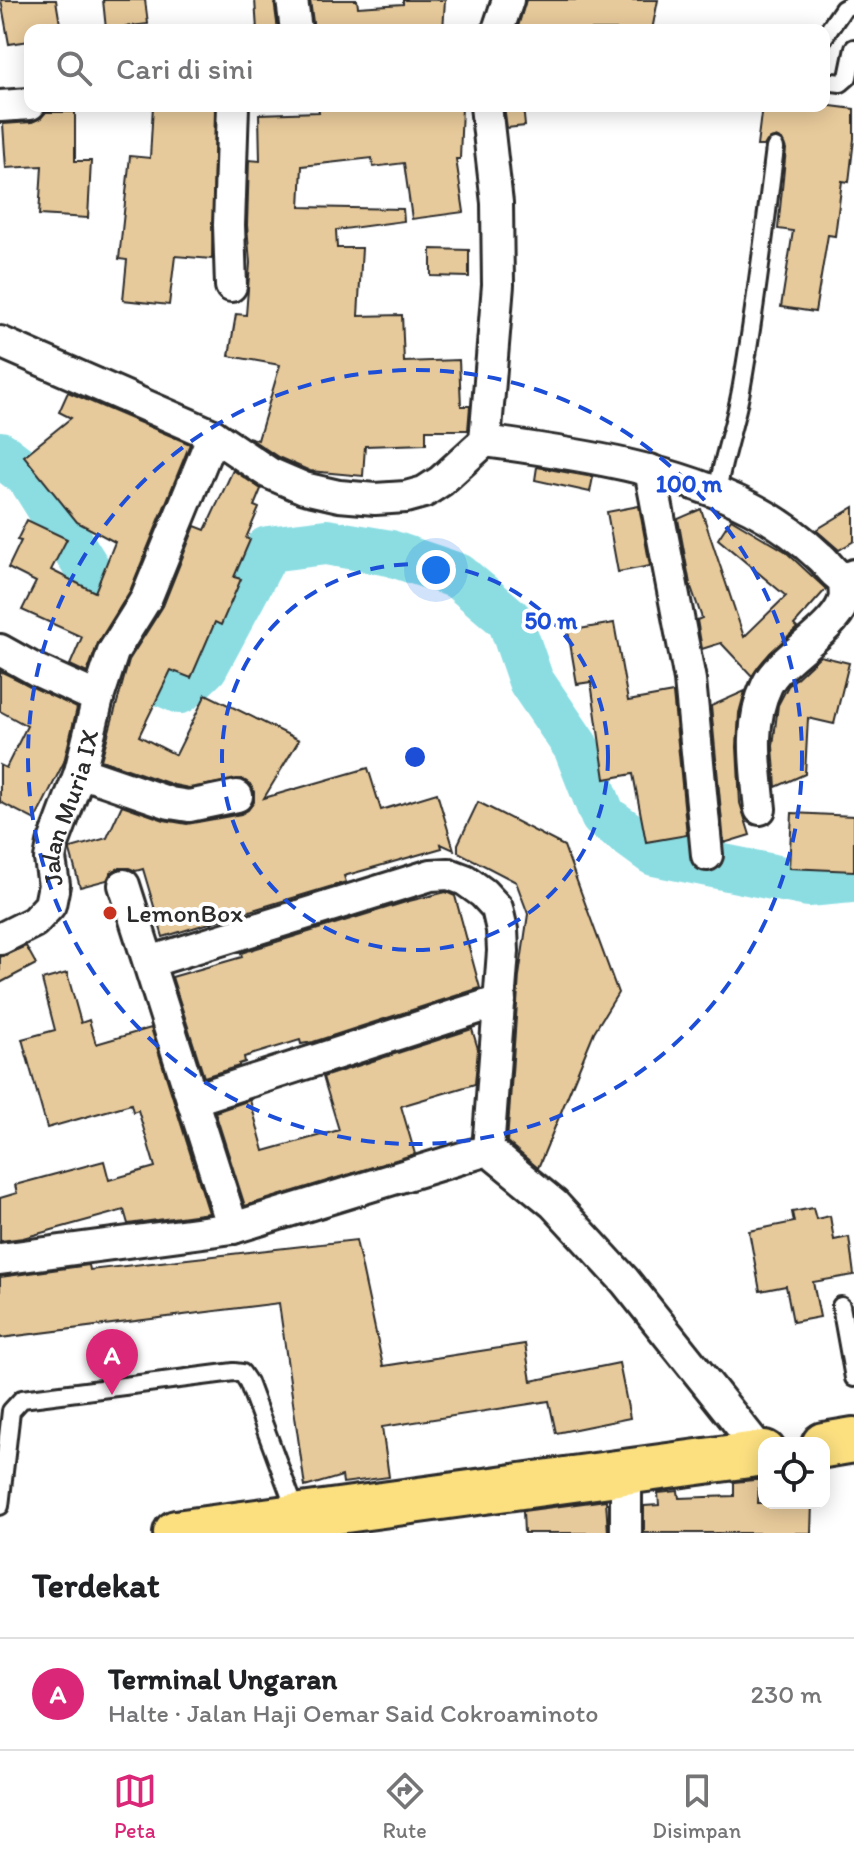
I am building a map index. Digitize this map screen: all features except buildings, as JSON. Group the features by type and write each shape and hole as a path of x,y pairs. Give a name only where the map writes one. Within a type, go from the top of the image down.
{"main road":[{"path":"830,1444 854,1440"},
{"path":"176,1533 758,1455"}],"street":[{"path":"292,0 295,24"},
{"path":"500,24 508,0"},
{"path":"0,106 24,104"},
{"path":"231,286 229,225 233,112"},
{"path":"0,342 213,435 269,473 304,488 375,499 406,497 424,492 441,481 485,441 498,285 497,203 487,112"},
{"name":"Jalan Muria IX","path":"0,939 34,922 50,905 54,885 50,869 51,851 80,772 113,652 146,599 213,435"},
{"path":"485,441 650,470 717,492 763,514 849,576 844,603 831,620 768,682 762,697 757,712 754,749 760,809"},
{"path":"650,470 690,680 707,855"},
{"path":"0,650 98,698"},
{"path":"80,772 170,803 189,806 237,796"},
{"path":"149,962 431,875 449,874 465,880 497,908 503,951 488,1150"},
{"path":"124,885 233,1228"},
{"path":"192,1100 500,1001"},
{"path":"0,1259 233,1228 488,1150"},
{"path":"488,1150 554,1204 599,1252 665,1329 758,1448"},
{"path":"626,1474 626,1533"}],"lane":[{"path":"830,28 843,9 854,3"},
{"path":"830,82 841,83 848,77 854,48"},
{"path":"717,492 750,343 775,148"},
{"path":"841,1306 854,1378"},
{"path":"0,1506 11,1411 22,1399 234,1372 242,1373 248,1382 298,1515"}],"waterway":[{"path":"0,454 30,477 95,581 128,649 151,678 180,691 205,667 268,549 326,542 390,553 458,576 510,620 531,681 576,747 603,816 654,853 808,884 851,880 854,877"}],"place":[{"name":"LemonBox","path":"110,913"},
{"name":"Terminal Ungaran","path":"112,1395"}]}
